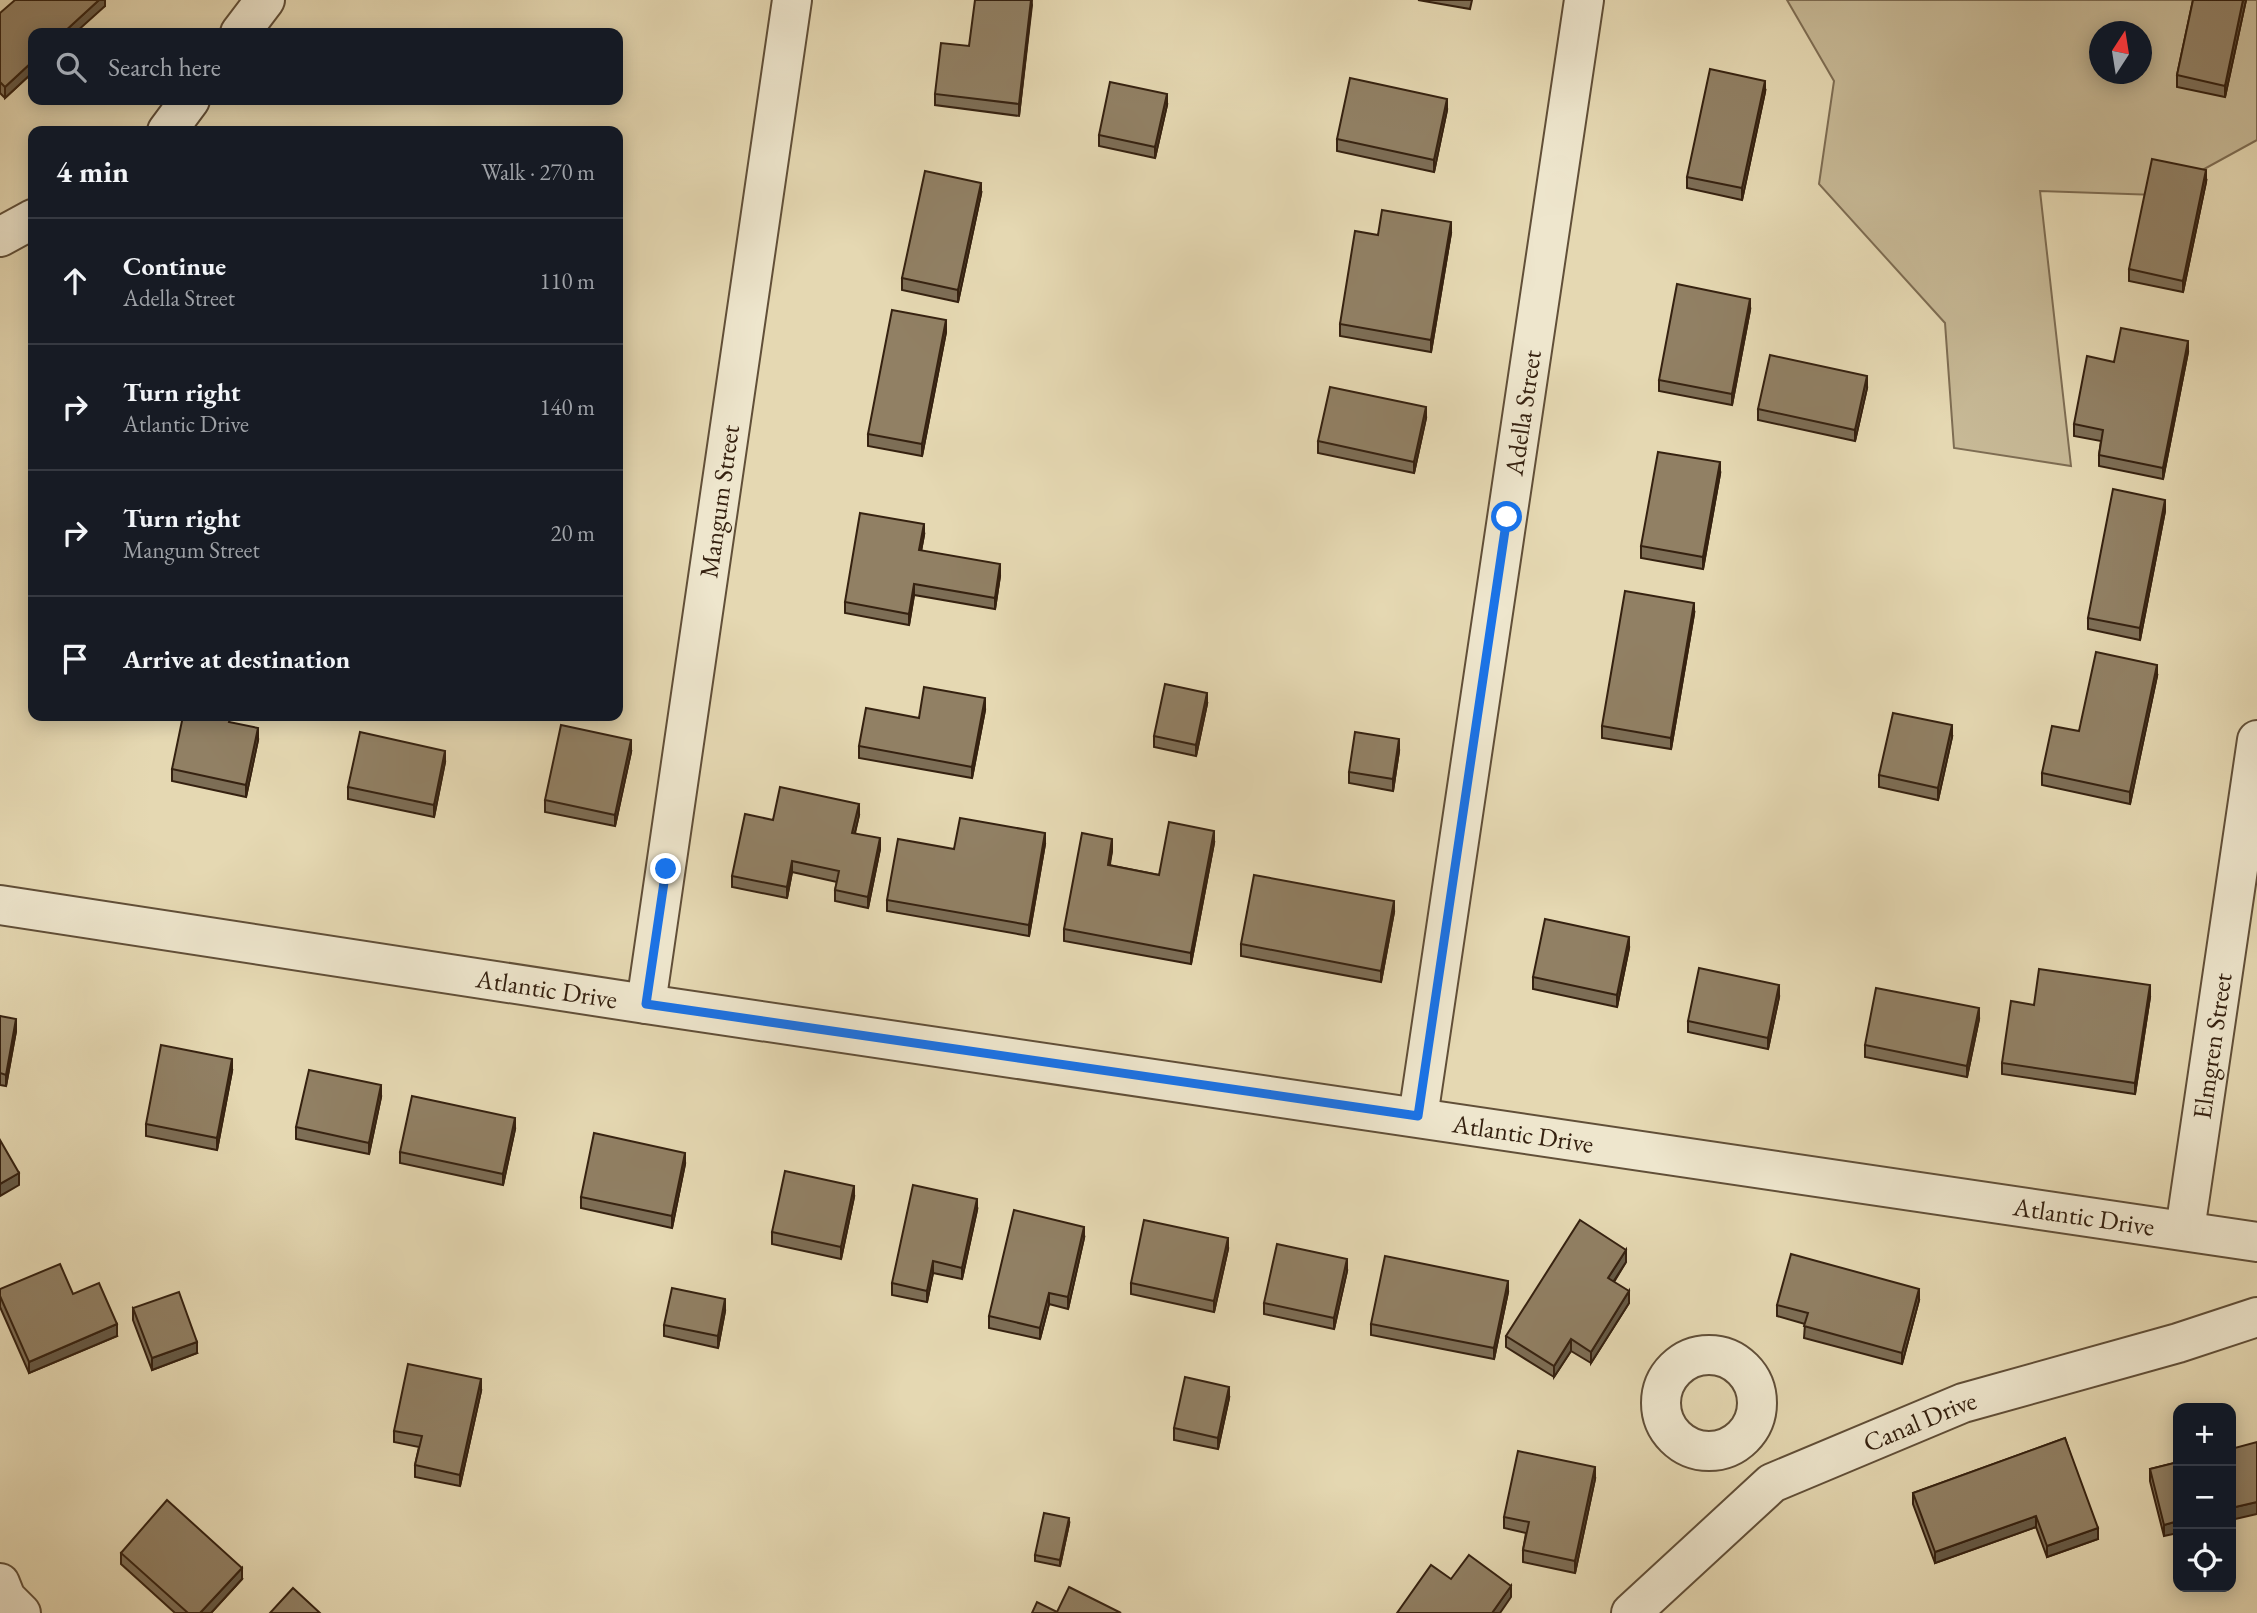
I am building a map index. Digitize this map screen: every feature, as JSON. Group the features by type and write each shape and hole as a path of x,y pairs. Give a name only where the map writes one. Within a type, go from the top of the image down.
{"street":[{"path":"244,28 265,0"},
{"name":"Mangum Street","path":"646,1004 792,0"},
{"name":"Adella Street","path":"1418,1116 1584,0"},
{"path":"171,126 186,105"},
{"path":"0,237 28,222"},
{"name":"Elmgren Street","path":"2185,1230 2257,740"},
{"name":"Atlantic Drive","path":"0,905 646,1004 2257,1242"},
{"name":"Canal Drive","path":"1631,1613 1772,1483 1963,1403 2178,1343 2257,1317"},
{"path":"1737,1443 1772,1483"}],"shaded area":[{"path":"1787,0 2257,0 2257,140 2157,195 2040,191 2071,466 1954,448 1945,323 1819,184 1834,81"}],"building":[{"path":"15,0 99,0 68,28 28,28 28,66 5,87 0,82 0,13"},
{"path":"975,0 1031,0 1019,104 935,94 941,43 969,46"},
{"path":"2193,0 2243,0 2225,86 2177,75"},
{"path":"1710,69 1765,81 1742,188 1687,177"},
{"path":"1350,78 1447,99 1434,160 1337,139"},
{"path":"1110,82 1167,94 1155,147 1099,135"},
{"path":"2152,159 2206,170 2183,281 2129,269"},
{"path":"925,171 981,183 958,290 902,278"},
{"path":"1382,210 1451,222 1431,340 1340,324 1355,231 1378,235"},
{"path":"1677,284 1750,299 1732,394 1659,380"},
{"path":"892,310 946,320 922,444 868,434"},
{"path":"2121,328 2188,341 2163,468 2099,455 2103,430 2074,424 2087,356 2114,362"},
{"path":"1770,355 1867,376 1855,430 1758,409"},
{"path":"1330,387 1426,407 1414,462 1318,441"},
{"path":"1658,452 1720,462 1703,557 1641,546"},
{"path":"2113,489 2165,500 2140,628 2088,618"},
{"path":"860,513 924,524 919,550 1000,564 995,598 914,584 909,614 845,602"},
{"path":"1625,591 1694,603 1671,738 1602,726"},
{"path":"2096,652 2157,665 2130,792 2042,773 2052,726 2079,731"},
{"path":"1165,684 1207,693 1196,745 1154,736"},
{"path":"924,687 985,698 972,767 859,746 866,708 919,718"},
{"path":"1893,713 1952,725 1938,788 1879,775"},
{"path":"182,721 229,721 258,728 246,785 172,769"},
{"path":"561,725 631,740 615,815 545,800"},
{"path":"360,732 445,751 434,805 348,787"},
{"path":"1355,732 1399,739 1393,779 1349,772"},
{"path":"780,787 859,804 852,833 880,838 868,897 835,890 839,871 792,861 787,887 732,876 745,814 773,820"},
{"path":"960,818 1045,833 1029,925 887,900 898,839 954,849"},
{"path":"1169,822 1214,831 1191,953 1064,929 1082,833 1112,839 1108,865 1159,875"},
{"path":"1254,875 1394,901 1381,971 1241,944"},
{"path":"1545,919 1629,937 1617,995 1533,977"},
{"path":"1699,968 1779,985 1768,1038 1688,1021"},
{"path":"2039,969 2150,985 2135,1083 2002,1063 2011,1001 2034,1005"},
{"path":"1876,988 1979,1008 1967,1066 1865,1045"},
{"path":"0,1016 16,1019 6,1075 0,1073"},
{"path":"161,1045 232,1059 217,1138 146,1124"},
{"path":"309,1070 381,1085 369,1143 296,1127"},
{"path":"412,1096 515,1118 503,1174 400,1152"},
{"path":"594,1133 685,1153 672,1216 581,1197"},
{"path":"0,1140 19,1173 0,1184"},
{"path":"785,1171 854,1186 841,1247 772,1232"},
{"path":"913,1185 977,1199 962,1268 933,1261 927,1291 892,1283"},
{"path":"1014,1210 1084,1227 1068,1297 1049,1293 1040,1328 989,1316"},
{"path":"1144,1220 1228,1238 1214,1301 1131,1283"},
{"path":"1580,1220 1626,1250 1608,1278 1629,1291 1591,1352 1571,1339 1554,1366 1506,1336"},
{"path":"1277,1244 1347,1259 1334,1318 1264,1303"},
{"path":"1791,1254 1919,1289 1902,1353 1804,1326 1808,1313 1777,1305"},
{"path":"1385,1256 1508,1281 1494,1348 1371,1324"},
{"path":"60,1264 73,1294 99,1283 117,1324 29,1362 0,1296 0,1289"},
{"path":"672,1288 725,1299 718,1336 664,1325"},
{"path":"179,1292 197,1342 152,1358 133,1308"},
{"path":"408,1364 481,1379 460,1475 415,1465 422,1436 394,1431"},
{"path":"1185,1377 1229,1387 1218,1438 1174,1428"},
{"path":"2065,1438 2098,1528 2047,1546 2036,1516 1935,1552 1913,1493"},
{"path":"2257,1442 2257,1502 2236,1507 2236,1466 2236,1448"},
{"path":"1518,1451 1595,1467 1575,1561 1523,1550 1529,1522 1504,1517"},
{"path":"2173,1463 2173,1522 2164,1525 2150,1469"},
{"path":"167,1500 242,1568 200,1613 188,1613 121,1553"},
{"path":"1044,1513 1069,1518 1060,1560 1035,1555"},
{"path":"1469,1555 1511,1586 1492,1613 1397,1613 1431,1565 1451,1579"},
{"path":"1069,1587 1121,1613 1032,1613 1037,1602 1057,1612"},
{"path":"293,1588 320,1613 270,1613"}],"route":[{"path":"666,869 646,1004 1418,1116 1507,517"}]}
